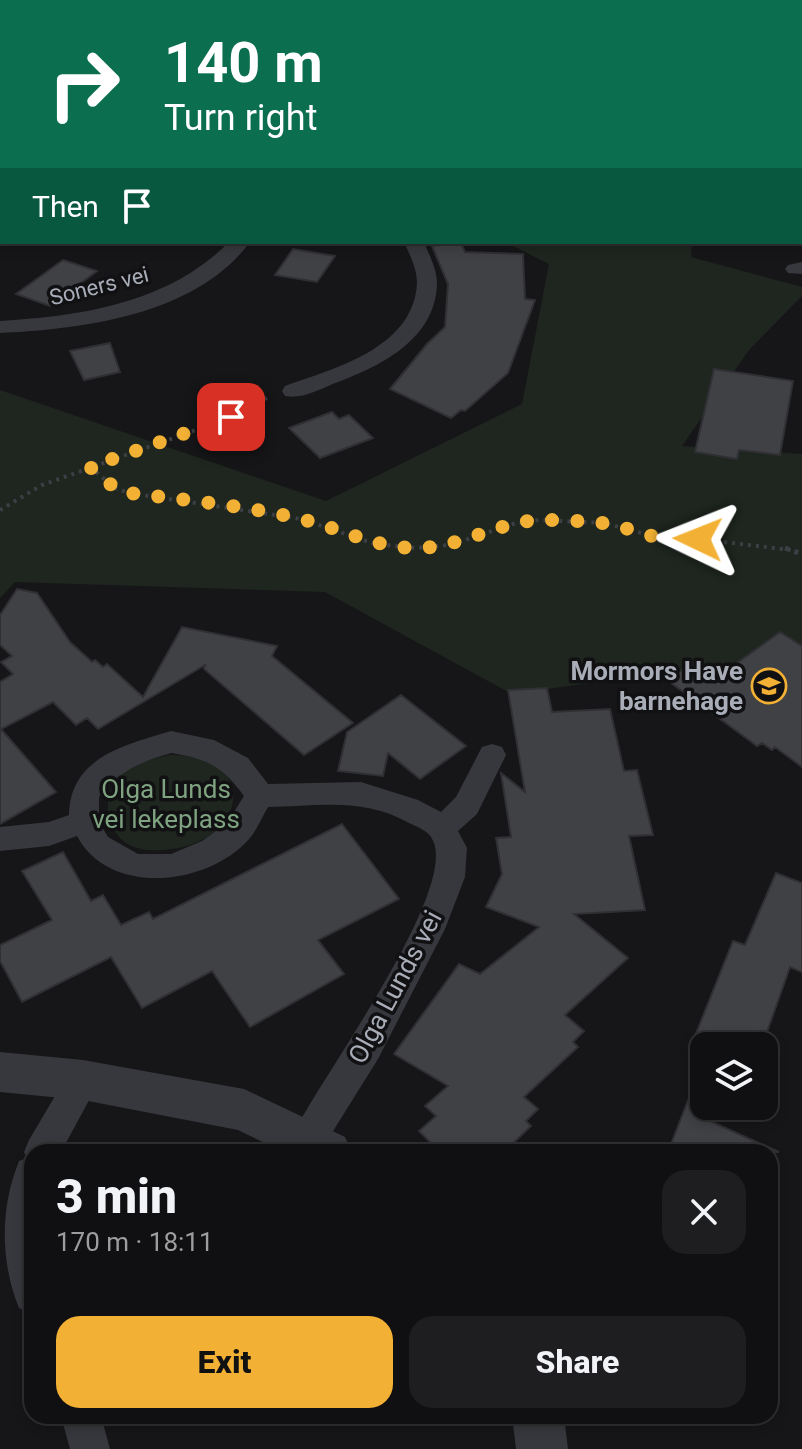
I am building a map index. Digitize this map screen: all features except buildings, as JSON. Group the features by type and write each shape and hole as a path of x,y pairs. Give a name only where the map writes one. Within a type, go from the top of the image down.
{"street":[{"name":"Soners vei","path":"0,327 60,321 135,305 201,277 238,244"},
{"path":"293,391 352,369 379,355 402,337 419,317 427,280 415,244"},
{"path":"171,742 204,748 238,766 260,796 238,831 213,850 173,866 134,866 97,846 84,822 84,794 105,769 130,754 171,742"},
{"path":"260,796 361,793 408,808 441,826 454,821 469,806 492,755"},
{"path":"0,839 49,834 84,822"},
{"name":"Olga Lunds vei","path":"320,1144 429,929 450,877 452,848 441,826"},
{"path":"0,1072 83,1080 244,1110 315,1144"},
{"path":"47,1144 83,1080"},
{"path":"24,1201 20,1245 24,1262"},
{"path":"83,1424 90,1449"},
{"path":"539,1424 542,1449"}],"path":[{"path":"0,510 42,485 183,436 231,417 274,394 293,391"},
{"path":"90,467 115,488 129,493 301,519 375,544 417,548 450,545 513,524 539,520 604,523 679,543 698,539 783,547 802,554"}],"green space":[{"path":"509,244 692,244 691,257 802,287 802,296 749,350 682,446 802,454 802,653 512,694 325,592 15,582 0,598 0,390 326,501 522,404 549,264"},
{"name":"Olga Lunds vei lekeplass","path":"168,755 200,759 221,770 232,786 232,804 224,822 206,837 180,848 147,850 133,847 114,831 108,808 109,795 114,783 127,770"}],"place":[{"name":"Mormors Have barnehage","path":"769,686"}],"route":[{"path":"231,417 90,467 115,488 129,493 301,519 375,544 417,548 450,545 513,524 539,520 604,523 679,543 698,539"}]}
